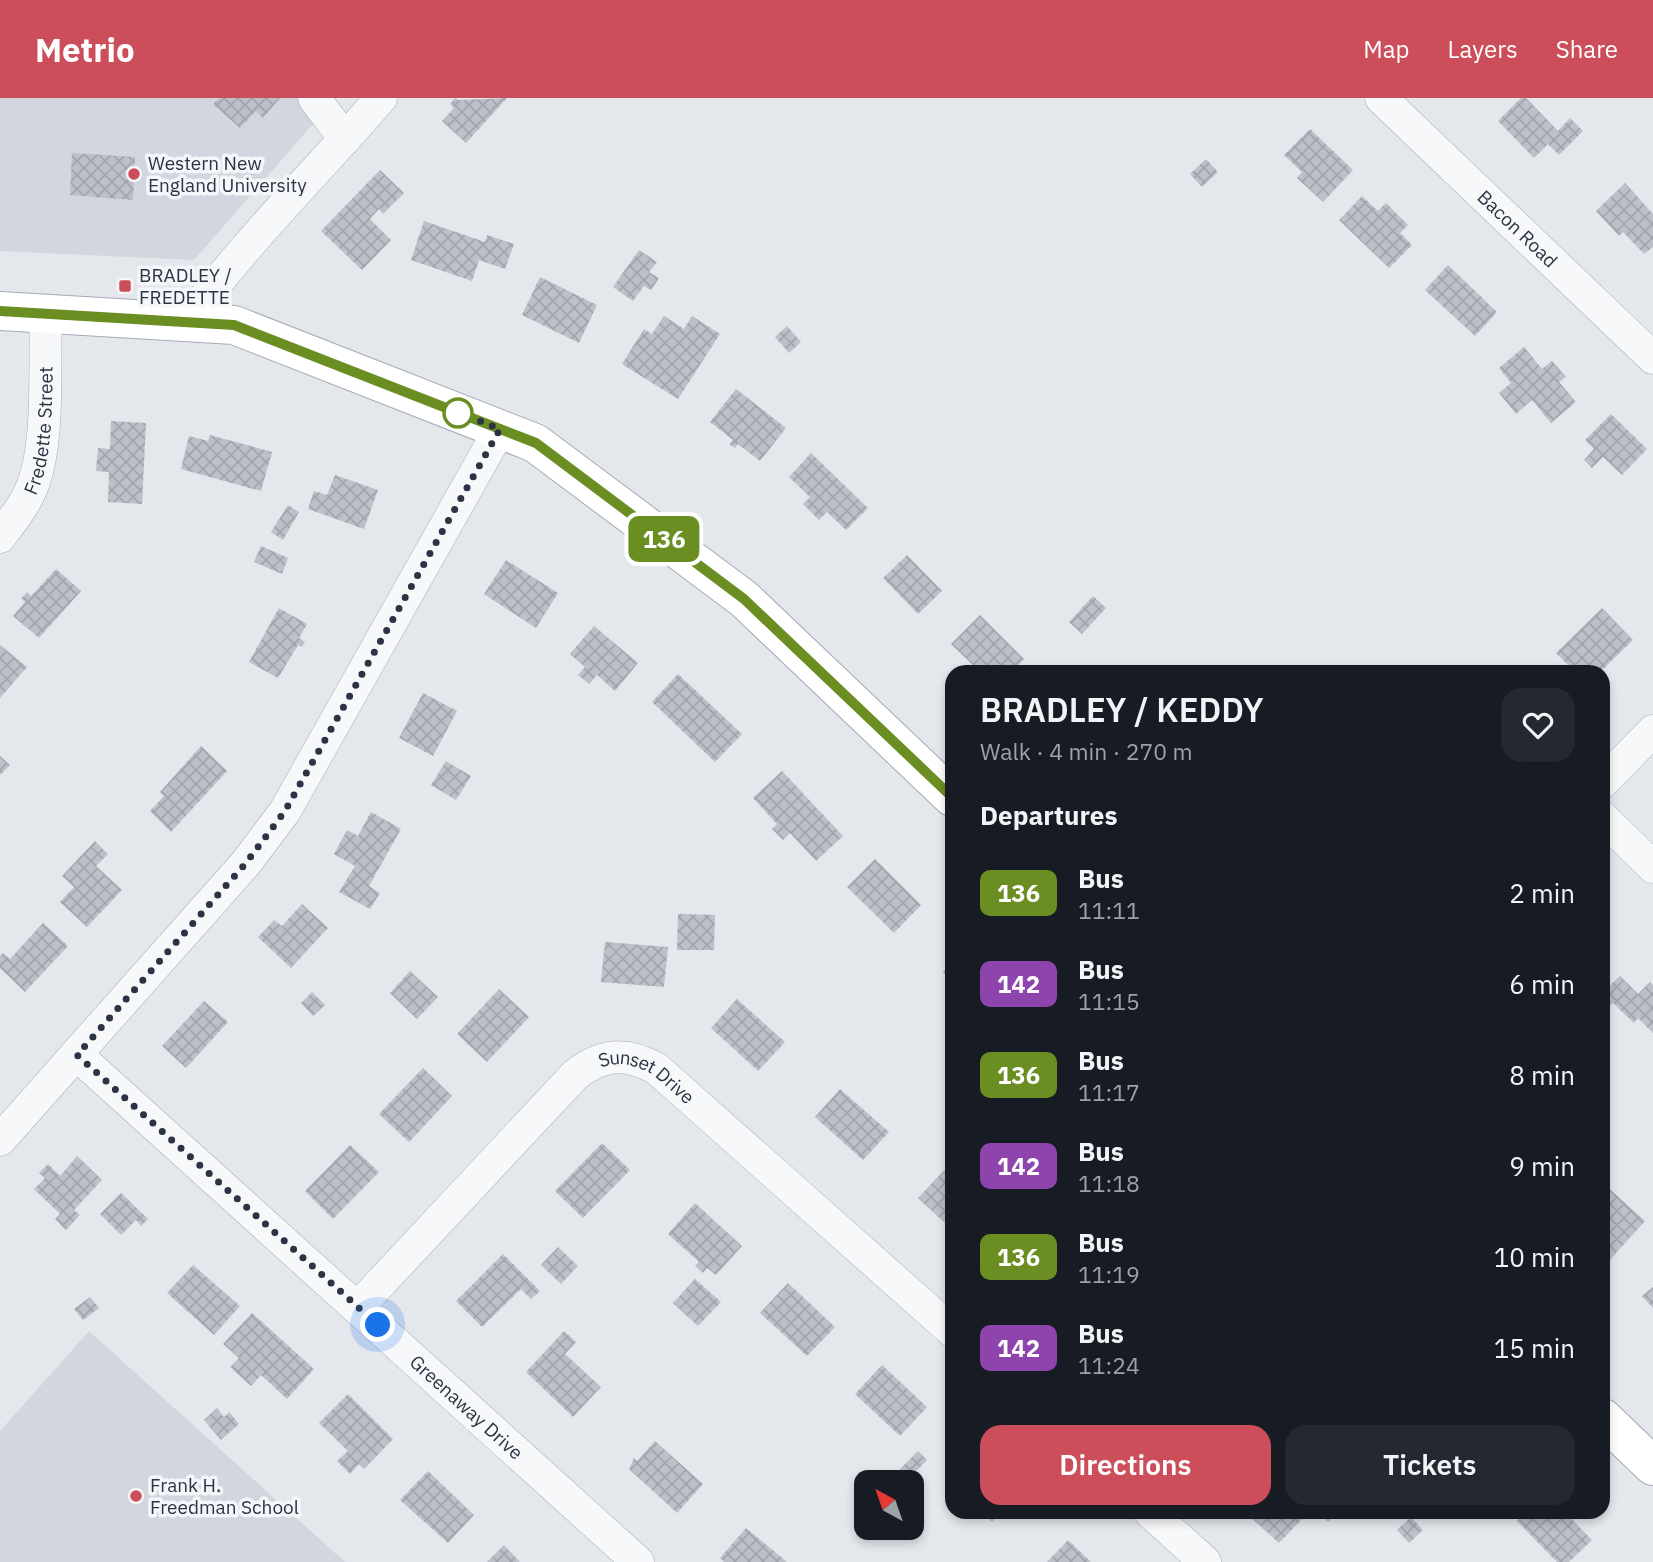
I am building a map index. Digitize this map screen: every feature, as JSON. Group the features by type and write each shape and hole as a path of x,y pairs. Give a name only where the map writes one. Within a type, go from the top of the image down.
{"main road":[{"path":"0,311 234,325 536,443 744,599 945,790"},
{"path":"1610,1425 1653,1466"}],"street":[{"path":"314,98 345,139"},
{"path":"187,322 226,269 381,98"},
{"name":"Bacon Road","path":"1381,98 1653,358"},
{"name":"Fredette Street","path":"0,537 24,503 37,470 41,440 46,314"},
{"path":"0,1140 246,863 285,811 500,429"},
{"path":"1610,775 1653,731"},
{"path":"1610,825 1653,867"},
{"name":"Greenaway Drive","path":"77,1055 639,1562"},
{"name":"Sunset Drive","path":"358,1307 576,1074 596,1060 613,1056 635,1059 657,1069 945,1325"},
{"path":"1158,1519 1205,1562"}],"shaded area":[{"name":"Western New England University","path":"0,98 336,98 194,260 0,251"},
{"name":"Frank H. Freedman School","path":"89,1331 345,1562 0,1562 0,1431"}],"building":[{"path":"219,98 280,98 263,118 256,111 240,128 213,104"},
{"path":"455,98 507,98 466,143 442,121 454,108 450,104"},
{"path":"1521,98 1526,98 1558,131 1570,118 1583,131 1559,155 1548,144 1534,158 1498,121"},
{"path":"1310,129 1353,170 1323,202 1297,178 1302,172 1284,155"},
{"path":"72,153 135,157 133,200 70,195"},
{"path":"1206,159 1218,172 1202,187 1190,174"},
{"path":"380,170 404,193 383,214 379,209 370,219 391,240 362,270 321,231"},
{"path":"1625,183 1653,214 1653,247 1644,254 1623,232 1619,236 1596,211"},
{"path":"1362,196 1378,211 1386,203 1408,225 1400,233 1412,245 1389,268 1339,220"},
{"path":"424,221 485,242 487,235 514,244 505,269 479,260 472,281 411,260"},
{"path":"639,250 657,262 649,272 659,278 651,290 644,286 633,301 613,287"},
{"path":"1448,265 1497,312 1475,336 1425,290"},
{"path":"540,277 597,305 579,343 522,315"},
{"path":"664,316 684,329 692,316 720,334 678,399 622,364 644,329 652,334"},
{"path":"787,326 801,342 789,353 775,337"},
{"path":"1524,347 1542,369 1552,361 1566,377 1559,382 1576,402 1551,423 1532,400 1516,414 1499,393 1511,383 1499,368"},
{"path":"736,389 786,428 760,461 738,444 735,448 729,444 733,440 710,422"},
{"path":"1611,414 1647,449 1622,475 1603,457 1592,468 1584,460 1594,449 1585,440"},
{"path":"111,421 146,423 142,504 108,502 109,472 96,471 98,448 110,449"},
{"path":"210,435 272,452 261,491 181,469 189,436 208,441"},
{"path":"811,453 868,508 846,530 827,512 819,520 803,504 810,497 789,477"},
{"path":"335,475 378,490 364,529 308,509 314,491 327,495"},
{"path":"288,505 299,512 283,540 271,532"},
{"path":"261,546 288,558 282,574 254,562"},
{"path":"907,555 942,591 918,614 883,578"},
{"path":"506,560 558,593 536,628 484,594"},
{"path":"56,569 81,591 39,638 13,616 25,602 21,599 27,592 31,596"},
{"path":"1093,596 1106,608 1082,634 1069,622"},
{"path":"279,608 307,624 299,638 305,642 302,647 298,645 278,678 249,662"},
{"path":"1602,608 1633,640 1607,665 1568,665 1556,653"},
{"path":"980,615 1024,659 1018,665 973,665 951,644"},
{"path":"594,626 638,663 615,691 597,675 589,684 578,675 585,667 570,654"},
{"path":"0,645 27,667 0,698"},
{"path":"678,674 742,734 715,762 652,702"},
{"path":"423,693 457,711 433,756 399,738"},
{"path":"201,746 227,771 171,832 150,811 164,796 160,792"},
{"path":"0,756 10,765 0,775"},
{"path":"446,761 471,776 456,800 431,785"},
{"path":"782,771 843,836 816,861 790,833 783,840 772,829 777,824 753,798"},
{"path":"371,812 401,829 369,886 380,893 370,909 339,892 355,866 334,854 347,830 358,836"},
{"path":"95,841 108,854 96,866 122,890 87,927 60,902 74,887 62,876"},
{"path":"875,859 921,905 894,933 847,887"},
{"path":"302,904 328,928 291,968 258,937 274,920 282,926"},
{"path":"678,914 715,915 714,950 677,950"},
{"path":"43,923 68,946 25,992 0,968 0,956 3,953 10,959"},
{"path":"605,942 668,947 664,987 601,982"},
{"path":"410,971 438,997 417,1019 390,993"},
{"path":"1620,976 1638,994 1650,982 1653,985 1653,1033 1638,1018 1634,1023 1613,1003 1610,1006 1610,985"},
{"path":"499,989 529,1017 487,1062 457,1034"},
{"path":"312,992 325,1005 313,1016 301,1003"},
{"path":"737,999 785,1042 758,1071 711,1028"},
{"path":"204,1001 228,1022 186,1068 162,1046"},
{"path":"423,1068 452,1096 409,1142 379,1114"},
{"path":"840,1089 889,1132 863,1160 815,1117"},
{"path":"602,1143 630,1170 583,1218 555,1191"},
{"path":"350,1145 379,1172 333,1219 305,1191"},
{"path":"77,1156 102,1180 74,1210 80,1215 66,1230 55,1219 60,1214 34,1189 45,1178 39,1173 48,1164 60,1176"},
{"path":"945,1169 945,1223 918,1198"},
{"path":"1610,1189 1645,1221 1610,1260"},
{"path":"121,1193 148,1219 141,1226 136,1220 121,1235 100,1214"},
{"path":"695,1203 742,1246 716,1275 707,1268 703,1273 695,1266 699,1262 668,1234"},
{"path":"558,1247 578,1266 561,1284 541,1265"},
{"path":"503,1254 540,1291 531,1299 521,1289 482,1327 456,1301"},
{"path":"193,1265 240,1306 214,1335 167,1293"},
{"path":"695,1279 721,1302 698,1326 673,1303"},
{"path":"788,1283 835,1327 807,1356 760,1313"},
{"path":"1653,1287 1653,1308 1642,1296"},
{"path":"90,1297 99,1308 83,1320 74,1309"},
{"path":"252,1313 314,1369 287,1399 261,1375 251,1386 230,1367 239,1358 223,1344"},
{"path":"564,1331 576,1342 565,1354 601,1387 573,1417 526,1372"},
{"path":"882,1365 927,1407 900,1436 855,1394"},
{"path":"348,1394 393,1439 364,1469 359,1464 350,1474 337,1461 348,1451 319,1423"},
{"path":"217,1408 224,1417 229,1412 239,1424 221,1440 204,1420"},
{"path":"655,1441 703,1484 677,1513 629,1469 634,1458 637,1461"},
{"path":"918,1451 927,1460 917,1470 899,1470"},
{"path":"428,1471 474,1515 448,1543 400,1500"},
{"path":"1253,1519 1302,1519 1279,1543"},
{"path":"1409,1519 1413,1519 1423,1530 1409,1543 1397,1530"},
{"path":"1572,1519 1592,1540 1569,1562 1557,1562 1517,1521"},
{"path":"746,1528 787,1562 724,1562 720,1558"},
{"path":"1068,1540 1091,1562 1047,1562"},
{"path":"504,1545 520,1562 487,1562"}],"bus line":[{"name":"136","path":"0,311 234,325 536,443 744,599 945,790"}],"place":[{"name":"Western New England University","path":"134,174"},
{"name":"BRADLEY / FREDETTE","path":"125,286"},
{"name":"Frank H. Freedman School","path":"136,1496"}],"route":[{"path":"378,1325 77,1055 246,863 285,811 500,429 452,410 458,413"}]}
